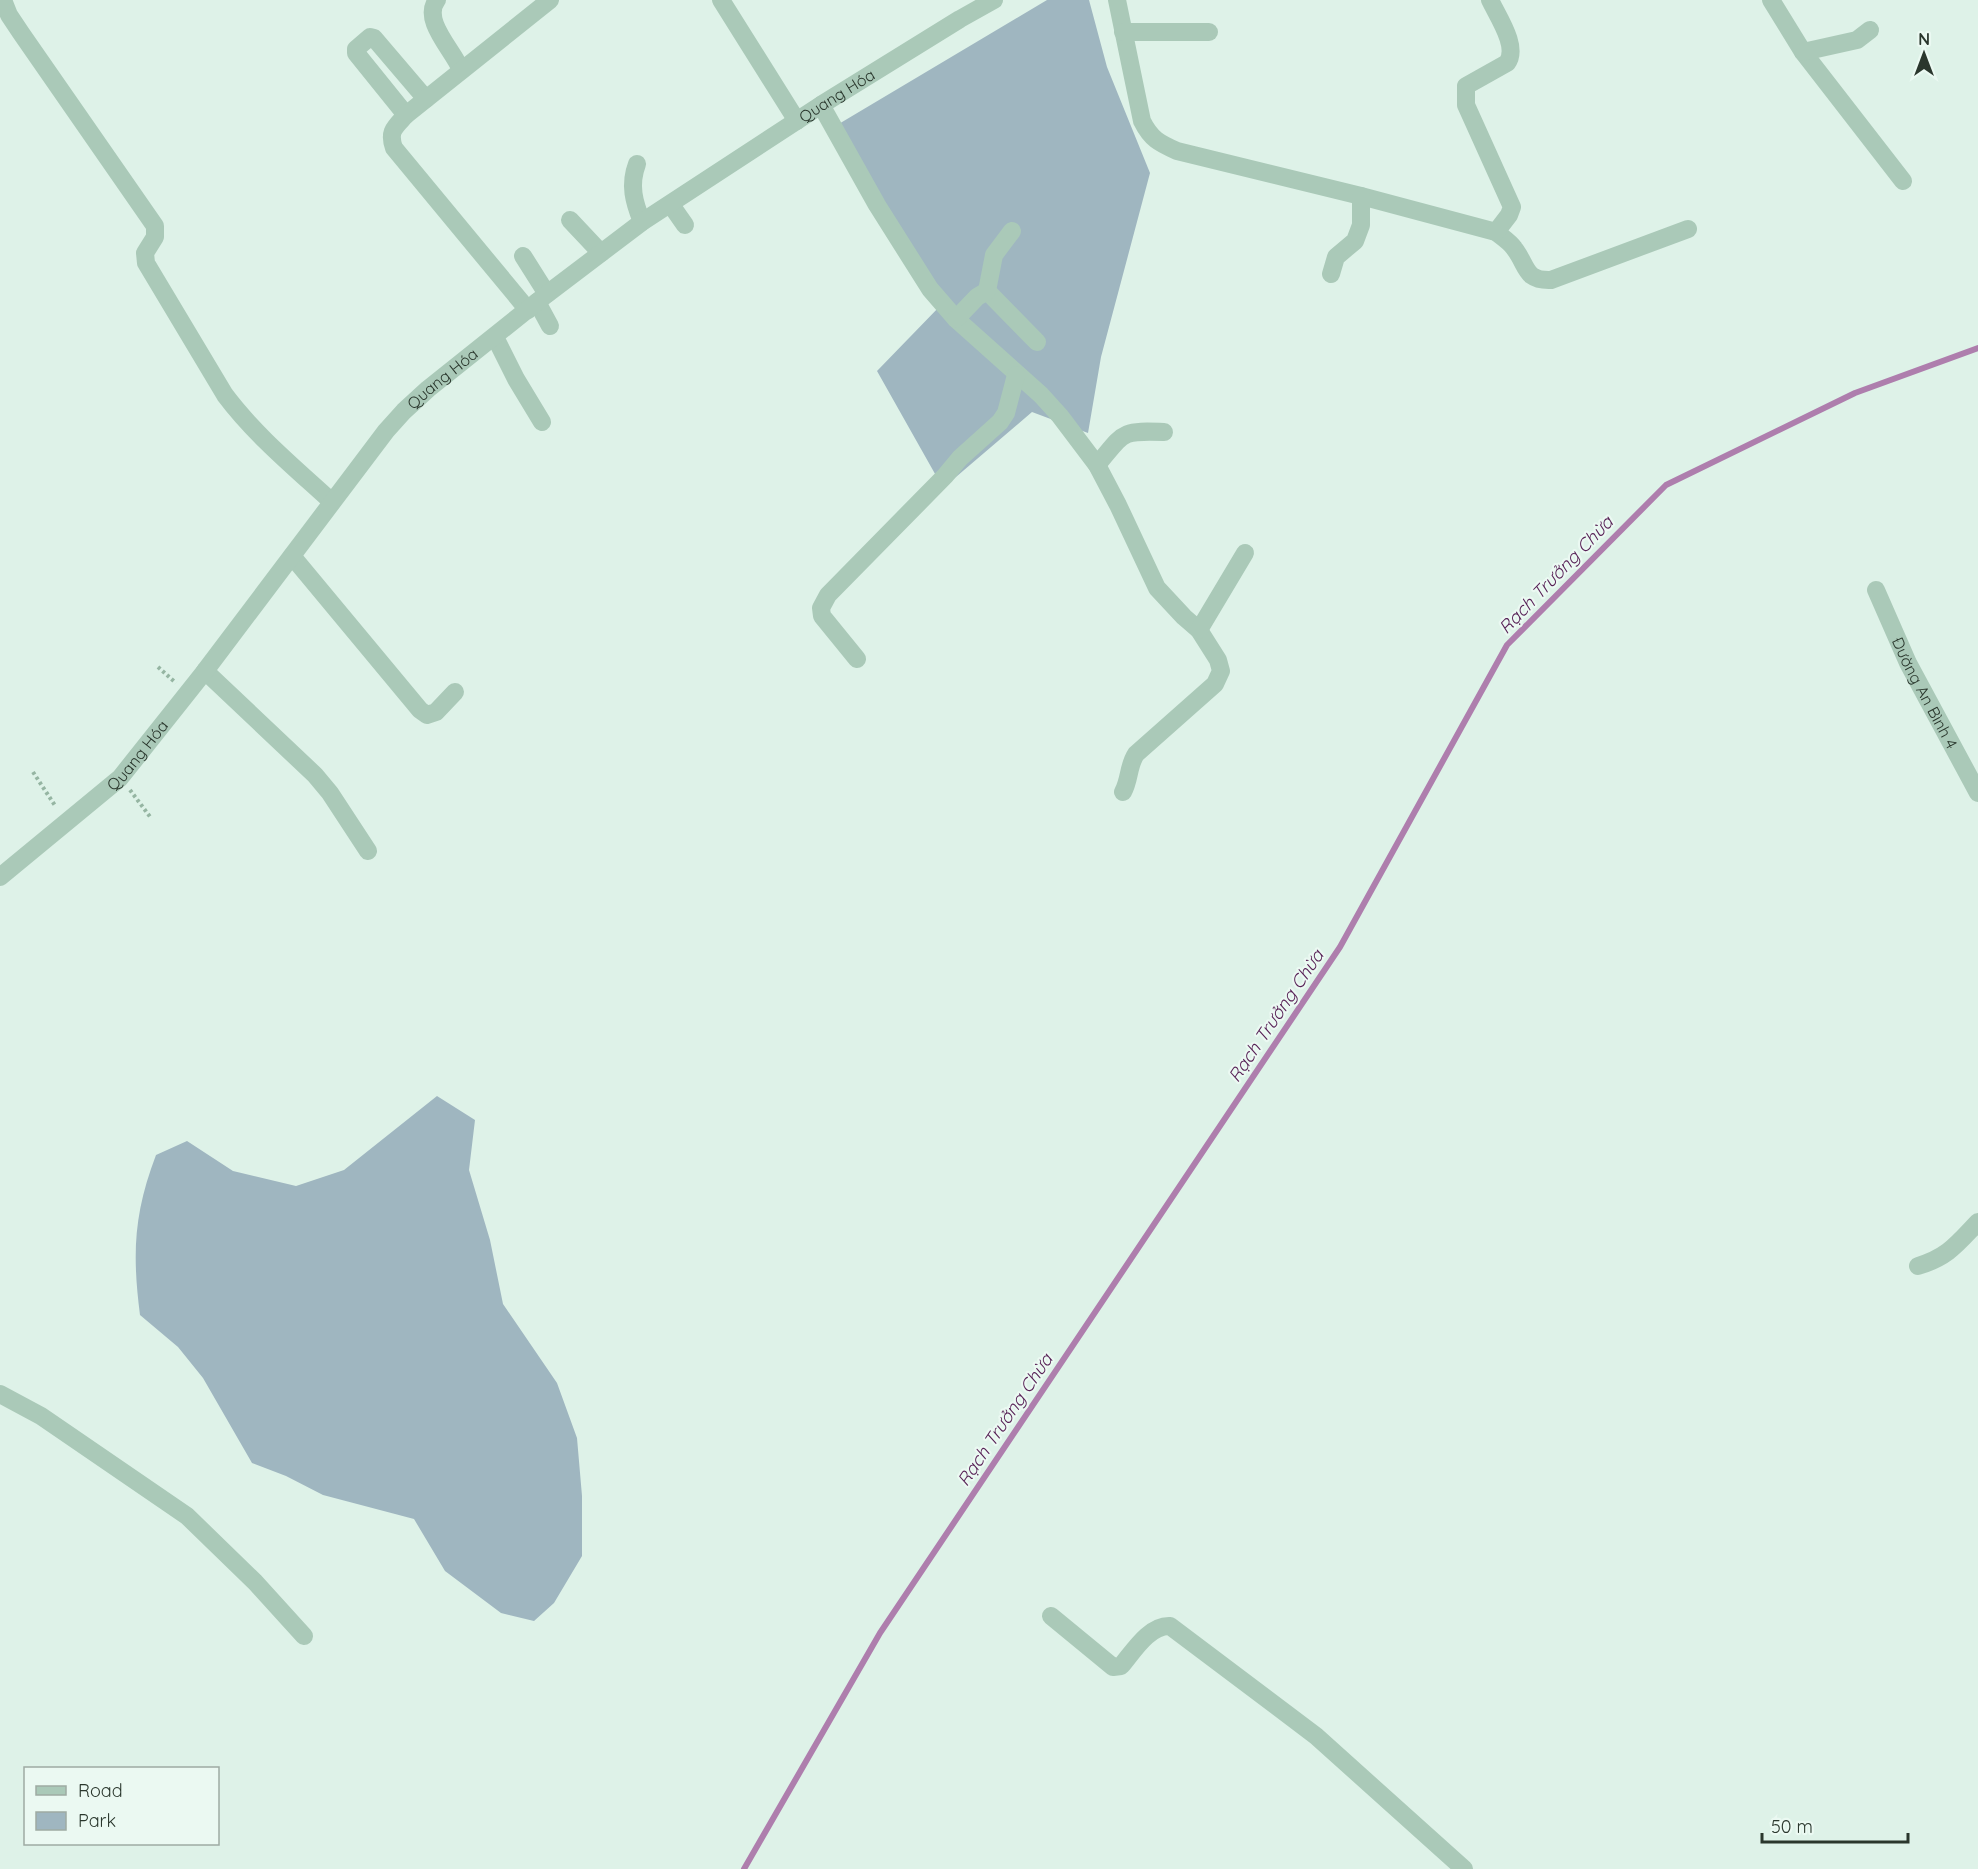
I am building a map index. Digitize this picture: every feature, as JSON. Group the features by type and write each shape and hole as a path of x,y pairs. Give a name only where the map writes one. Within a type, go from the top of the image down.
{"street":[{"path":"3,0 21,33 155,226 155,237 146,253 146,263 225,395 235,409 268,443 332,502"},
{"path":"437,0 434,2 434,8 439,35 454,54 461,70"},
{"path":"721,0 797,121"},
{"name":"Quang Hóa","path":"2,872 120,778 205,671 386,431 428,389 642,222 670,206 821,105 994,0"},
{"path":"1117,0 1142,121 1149,135 1177,151 1362,196 1496,232 1513,246 1531,277 1540,280 1551,280 1688,229"},
{"path":"1490,0 1512,46 1512,57 1507,63 1466,86 1464,94 1466,105 1512,207 1496,232"},
{"path":"1771,0 1803,52 1903,182"},
{"path":"537,302 394,147 391,138 393,129 406,115 539,3"},
{"path":"1803,52 1857,40 1870,30"},
{"path":"1124,33 1209,32"},
{"path":"406,115 356,53 356,49 370,37 374,38 426,99"},
{"path":"821,105 877,206 930,289 956,319 1060,416 1096,465 1118,505 1157,588 1199,630 1218,660 1221,671 1215,684 1136,754 1130,762 1128,783 1123,792"},
{"path":"637,164 632,177 633,193 642,222"},
{"path":"1331,274 1336,257 1355,241 1361,225 1362,196"},
{"path":"670,206 685,225"},
{"path":"570,220 601,253"},
{"path":"956,319 977,297 987,291 994,255 1012,231"},
{"path":"523,256 537,302 550,326"},
{"path":"987,291 1037,342"},
{"path":"495,337 542,422"},
{"path":"857,659 822,616 821,608 828,595 960,458 1000,422 1006,413 1016,375"},
{"path":"1096,465 1122,436 1133,431 1164,432"},
{"path":"1199,630 1245,553"},
{"path":"292,556 420,710 427,715 436,712 455,692"},
{"name":"Đường An Bình 4","path":"1876,590 1908,663 1978,793"},
{"path":"205,671 315,775 330,793 368,851"},
{"path":"1918,1266 1948,1253 1978,1222"},
{"path":"0,1394 41,1416 187,1516 255,1582 304,1636"},
{"path":"1051,1616 1113,1667 1121,1666 1154,1629 1161,1625 1170,1626 1316,1736 1464,1869"}],"path":[{"path":"33,772 66,823"},
{"path":"120,778 151,818"}],"green space":[{"path":"1047,0 1089,0 1107,67 1150,173 1101,357 1088,433 1032,412 943,488 877,371 941,305 832,128"},
{"path":"437,1096 475,1120 469,1170 490,1240 503,1304 557,1383 577,1438 582,1496 582,1556 554,1603 534,1621 501,1613 445,1571 414,1519 323,1495 286,1476 252,1463 203,1378 178,1347 140,1315 136,1272 137,1234 143,1196 156,1155 187,1141 233,1171 296,1186 344,1170"}],"waterway":[{"name":"Rạch Trưởng Chừa","path":"744,1869 880,1633 1340,947 1507,645 1666,485 1855,393 1978,348"}]}
